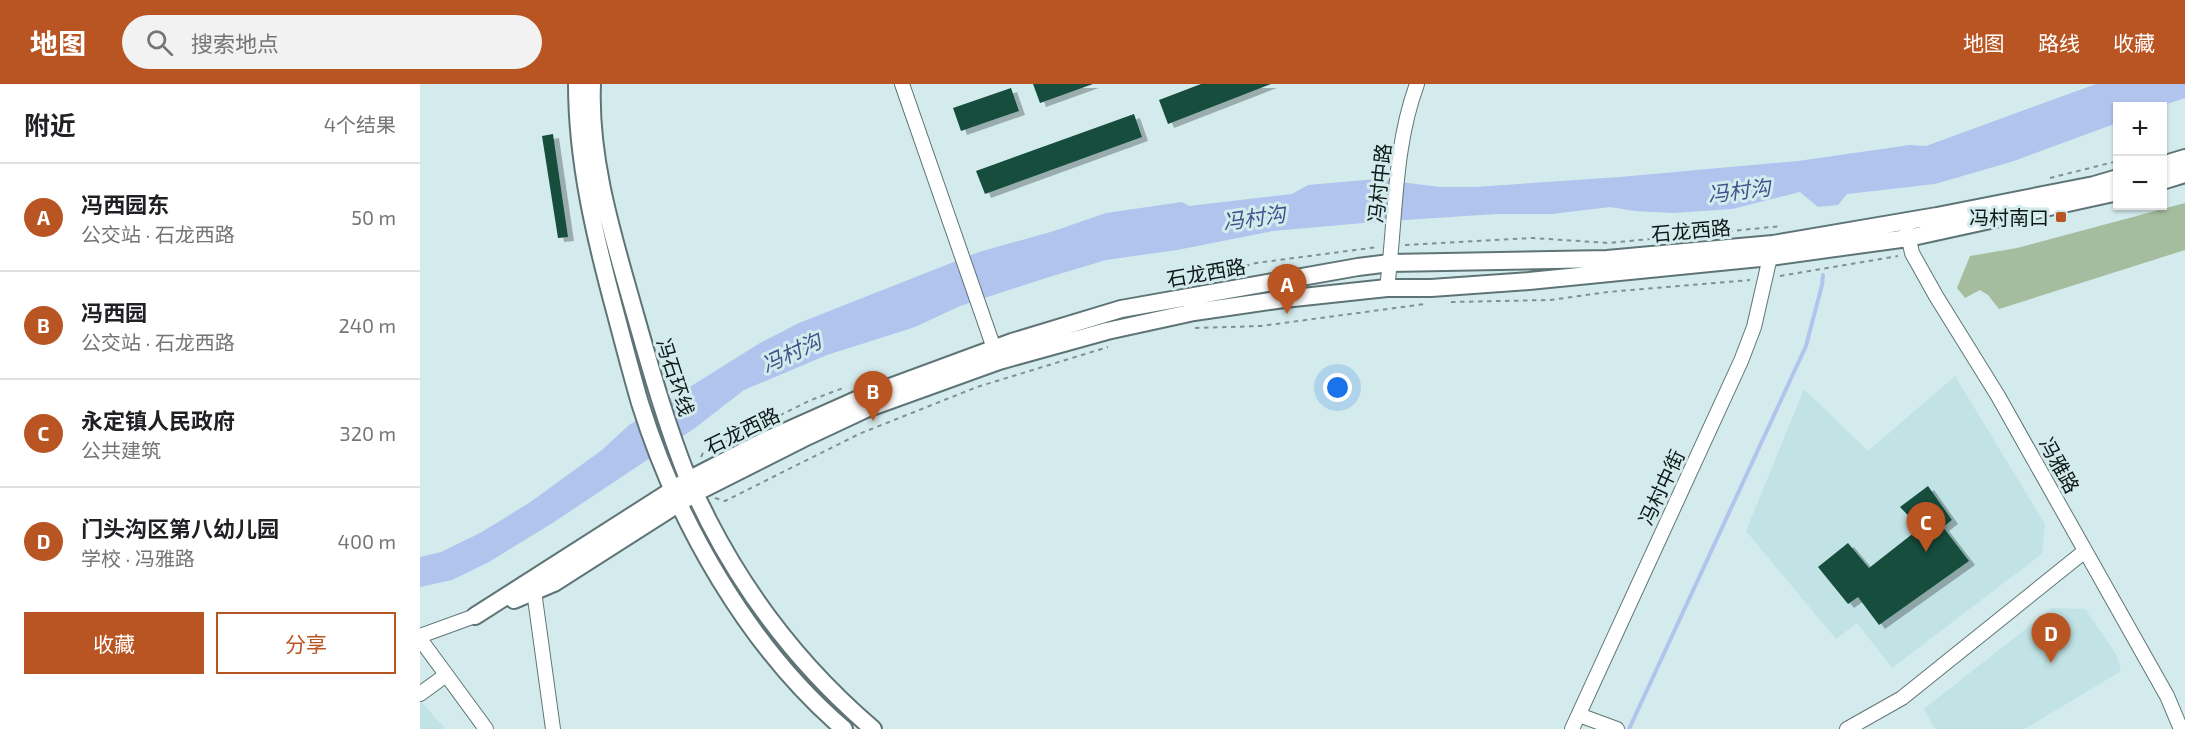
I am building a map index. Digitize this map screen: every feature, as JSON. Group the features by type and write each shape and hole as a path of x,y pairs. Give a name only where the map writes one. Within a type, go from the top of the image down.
{"main road":[{"name":"冯石环线","path":"577,84 582,163 600,254 640,404 676,497 717,572 757,634 802,688 844,729"},
{"name":"冯石环线","path":"592,84 594,128 607,209 657,393 692,487 732,563 778,631 825,685 873,729"},
{"path":"2167,164 2185,159"},
{"path":"2167,180 2185,174"},
{"name":"石龙西路","path":"475,616 692,487 866,409 996,355 1121,309 1390,263 1607,259 1773,244 1909,237 2113,179"},
{"name":"石龙西路","path":"996,355 1194,312 1284,299 1387,288 1431,288 1529,281 1770,257 1909,237 2113,193"},
{"name":"石龙西路","path":"475,616 554,583 676,497"}],"street":[{"path":"902,84 996,355"},
{"name":"冯村中路","path":"1387,288 1394,229 1397,172 1409,105 1418,84"},
{"name":"冯雅路","path":"1909,237 1936,296 1998,396 2167,696 2181,729"},
{"name":"冯村中街","path":"1572,729 1741,361 1754,327 1770,257"},
{"path":"1847,729 1902,698 2085,551"},
{"path":"534,591 553,729"},
{"name":"石龙西路","path":"420,638 475,616"},
{"path":"420,638 486,729"},
{"path":"420,694 446,675"},
{"path":"1579,715 1615,728"}],"path":[{"path":"1444,303 1550,300 1608,292 1765,279 1909,237"},
{"path":"1189,328 1262,326 1433,303"},
{"path":"692,487 725,501 859,434 934,404 1020,372 1113,346"}],"shaded area":[{"path":"1955,376 2045,524 2042,554 1892,668 1857,623 1836,639 1746,531 1804,389 1868,451"},
{"path":"2052,608 2085,609 2116,654 2121,671 2025,729 1935,729 1924,709"},
{"path":"420,701 446,729 420,729"}],"green space":[{"path":"2185,203 2185,250 1999,309 1988,295 1980,290 1965,298 1957,288 1970,256 2017,248 2159,210 2167,210 2167,208"}],"water":[{"name":"冯村沟","path":"2096,84 2185,84 2185,98 2167,104 2167,102 2113,102 2113,124 2014,161 1935,184 1847,194 1838,205 1818,207 1800,192 1732,209 1674,213 1610,207 1552,214 1496,214 1375,222 1273,231 1177,250 1106,260 960,306 915,327 827,355 744,390 695,428 554,522 489,562 452,580 420,587 420,557 441,552 480,533 529,503 602,450 629,425 760,343 799,323 979,252 1054,231 1106,213 1182,202 1189,206 1292,194 1308,185 1376,179 1440,187 1475,187 1798,161 1910,145 1926,146"}],"building":[{"path":"1033,84 1093,84 1040,103"},
{"path":"1201,84 1271,84 1168,124 1159,100"},
{"path":"1011,88 1019,111 961,131 953,108"},
{"path":"1134,114 1142,137 985,194 976,171"},
{"path":"553,134 568,237 558,238 542,136"},
{"path":"1928,486 1952,520 1943,527 1969,561 1879,625 1858,597 1848,604 1818,567 1848,543 1869,568 1920,528 1900,507"}],"waterway":[{"path":"1629,729 1806,346 1823,275"}],"place":[{"name":"冯村南口","path":"2061,217"},
{"name":"冯西园东","path":"1287,314"},
{"name":"冯西园","path":"873,421"},
{"name":"永定镇人民政府","path":"1926,552"},
{"name":"门头沟区第八幼儿园","path":"2051,663"}]}
